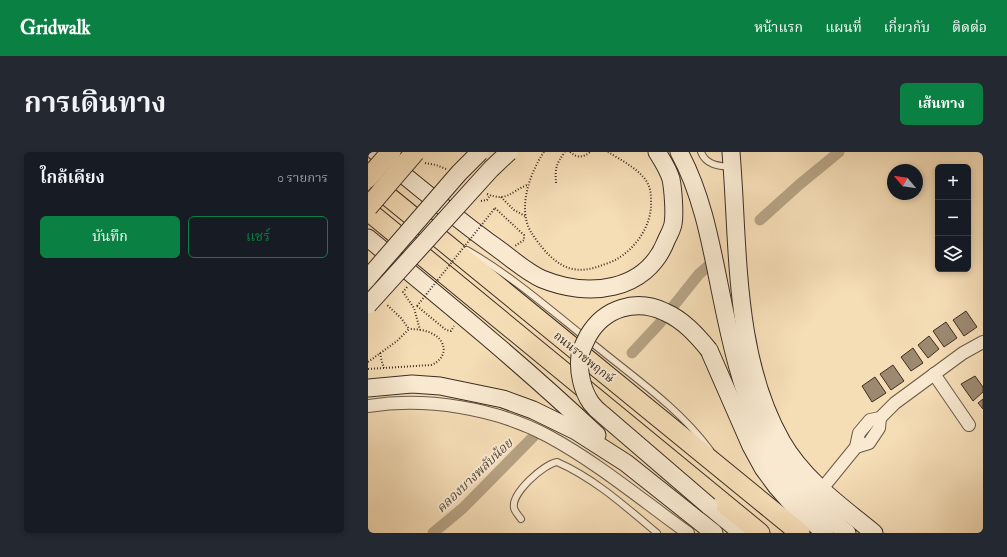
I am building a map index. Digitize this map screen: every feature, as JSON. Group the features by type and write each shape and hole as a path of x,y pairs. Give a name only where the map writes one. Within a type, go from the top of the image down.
{"main road":[{"path":"376,152 462,223 541,279 569,288 594,289 613,288 630,281 650,266 664,247 673,224 674,208 671,179 657,152"},
{"path":"368,168 382,152"},
{"path":"368,179 391,152"},
{"path":"368,200 410,152"},
{"path":"368,207 416,152"},
{"path":"368,278 480,152"},
{"path":"368,305 486,174 509,152"},
{"path":"679,152 688,169 696,191 711,241 736,360 758,425 768,447 782,469 820,510 847,533"},
{"path":"732,159 740,295 750,357 766,409 782,442 799,465 821,490 874,533"},
{"name":"ถนนราชพฤกษ์","path":"368,179 800,533"},
{"name":"ถนนราชพฤกษ์","path":"368,211 760,533"},
{"path":"368,238 474,326 573,412 626,463 714,533"},
{"path":"742,533 591,403 581,379 580,356 584,344 591,332 599,322 611,312 624,307 653,307 678,319 693,331 709,350 751,446 763,468 792,504 825,533"},
{"path":"368,388 412,384 440,386 503,399 533,410 576,431 626,463"}],"street":[{"path":"821,490 856,447 859,433 870,420 880,418 895,403 934,374 963,353 983,342"},
{"path":"934,374 969,425"},
{"path":"368,406 390,403 432,404 460,407 495,415 547,435 597,466 688,533"}],"lane":[{"path":"701,152 703,157 714,165 732,159"},
{"path":"423,224 457,244"},
{"path":"464,248 512,280 664,402 701,438 728,474"},
{"path":"521,519 514,508 519,493 536,474 550,463 557,462 608,493 657,533"}],"path":[{"path":"544,152 527,185 525,216 528,226 533,236 545,251 562,265 573,269 584,270 616,260 637,242 643,232 652,206 651,192 644,177 608,152"},
{"path":"556,183 555,170 557,163 565,152"},
{"path":"570,152 574,156 581,157 590,152"},
{"path":"475,201 487,200 490,195"},
{"path":"501,197 514,210 525,216"},
{"path":"452,322 454,327 451,331 446,330 417,306 495,208 524,235 524,240 515,246 510,242"},
{"path":"480,217 486,222"},
{"path":"411,288 406,287 403,292 414,308 420,330"},
{"path":"420,294 426,299"},
{"path":"368,369 431,365 437,363 444,353 443,345 440,339 430,333 409,329 401,318 386,304"},
{"path":"368,362 397,341 409,329"},
{"path":"380,353 384,368"}],"building":[{"path":"966,311 977,327 964,336 953,320"},
{"path":"946,322 957,338 944,347 933,331"},
{"path":"929,336 939,349 928,358 918,345"},
{"path":"913,348 923,363 911,371 901,357"},
{"path":"893,365 904,381 891,390 880,374"},
{"path":"975,376 983,387 983,392 973,401 961,384"},
{"path":"875,377 886,393 872,402 862,386"},
{"path":"983,399 983,409 978,403"}],"waterway":[{"name":"คลองบางพลับน้อย","path":"760,220 839,152"},
{"name":"คลองบางพลับน้อย","path":"632,353 659,324 699,274 714,261"},
{"name":"คลองบางพลับน้อย","path":"433,533 463,508 534,436"}]}
